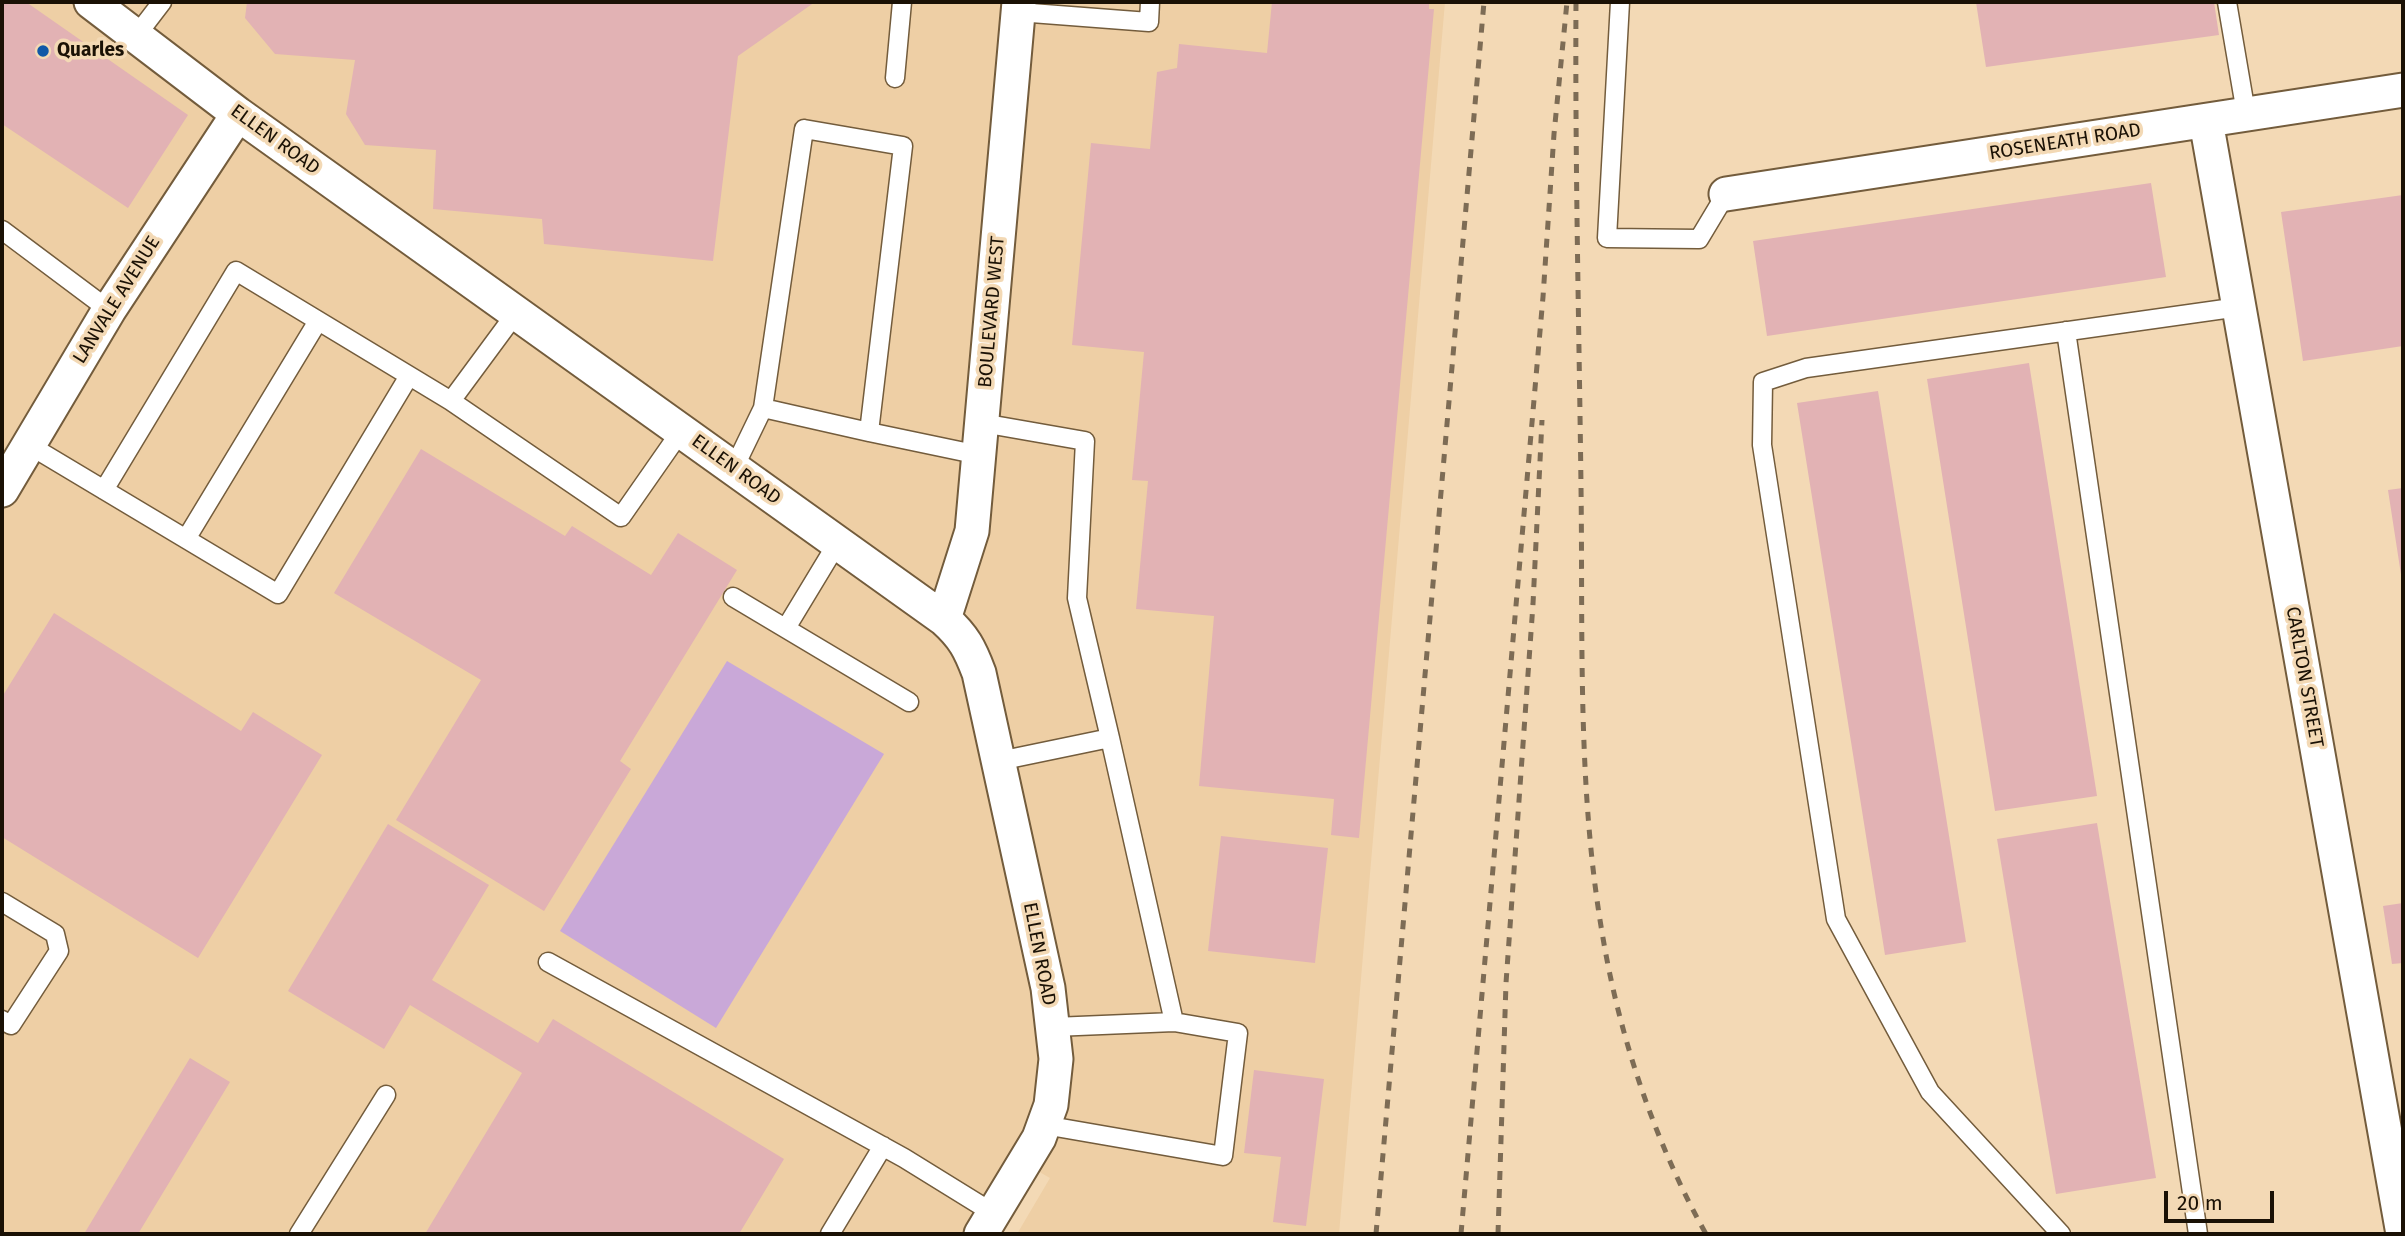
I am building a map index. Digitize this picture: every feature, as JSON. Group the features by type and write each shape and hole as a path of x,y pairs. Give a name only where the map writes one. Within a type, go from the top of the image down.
{"street":[{"name":"ELLEN ROAD","path":"91,2 238,114 838,542 959,632 969,646 979,673 999,761 1048,989 1056,1059 1051,1105 1042,1132 987,1224"},
{"name":"BOULEVARD WEST","path":"944,619 972,531 1018,7"},
{"name":"ROSENEATH ROAD","path":"1726,194 2403,90"},
{"name":"LANVALE AVENUE","path":"2,490 109,310 238,114"},
{"name":"CARLTON STREET","path":"2206,121 2403,1234"}],"lane":[{"path":"136,36 162,2"},
{"path":"895,78 902,2"},
{"path":"1018,7 1149,22 1150,2"},
{"path":"1620,2 1607,237 1699,239 1726,194"},
{"path":"2227,2 2246,113"},
{"path":"734,468 763,408 804,129 903,146 869,432"},
{"path":"2,230 109,310"},
{"path":"104,490 236,271 451,401 621,517 681,431"},
{"path":"2061,1234 1930,1092 1836,919 1762,445 1763,382 1806,368 2239,307"},
{"path":"451,401 516,313"},
{"path":"186,539 318,321"},
{"path":"2066,331 2198,1234"},
{"path":"29,445 278,594 409,376"},
{"path":"763,408 869,432 1084,442 1077,598 1174,1022"},
{"path":"786,628 838,542"},
{"path":"733,597 909,702"},
{"path":"999,761 1110,738"},
{"path":"2,902 55,934 59,951 5,1028"},
{"path":"548,962 883,1146 987,1224"},
{"path":"1042,1132 1223,1156 1238,1033 1174,1022 1054,1027"},
{"path":"299,1234 386,1095"},
{"path":"830,1234 883,1146"}],"shaded area":[{"path":"2,2 1445,2 1339,1234 1017,1234 1050,1178 1008,1154 963,1234 2,1234"},
{"path":"727,661 884,754 716,1028 560,931"}],"building":[{"path":"2,2 26,2 188,115 128,208 2,124"},
{"path":"247,2 815,2 738,56 713,261 544,244 542,219 433,209 436,150 365,145 346,114 355,60 275,54 245,18"},
{"path":"1272,2 1429,2 1429,9 1434,9 1359,838 1331,835 1334,799 1199,786 1214,616 1136,609 1148,481 1132,480 1144,352 1072,345 1091,143 1150,149 1157,72 1177,68 1179,44 1267,53"},
{"path":"1976,2 2214,2 2219,35 1986,67"},
{"path":"2151,183 2166,277 1767,336 1753,241"},
{"path":"2403,195 2403,346 2303,361 2281,212"},
{"path":"2029,363 2097,796 1995,811 1927,379"},
{"path":"1878,391 1966,942 1885,955 1797,403"},
{"path":"421,449 565,536 572,526 651,575 678,533 737,570 620,761 631,769 544,911 396,820 481,680 334,593"},
{"path":"2403,488 2403,581 2402,581 2388,490"},
{"path":"54,613 241,731 253,712 322,755 198,958 2,837 2,697"},
{"path":"2097,823 2156,1178 2056,1194 1997,839"},
{"path":"388,824 489,885 432,980 538,1043 553,1019 784,1159 739,1234 425,1234 522,1073 410,1005 384,1049 288,991"},
{"path":"1221,836 1328,848 1315,963 1208,951"},
{"path":"2403,903 2403,963 2392,964 2383,906"},
{"path":"190,1058 230,1082 138,1234 84,1234"},
{"path":"1254,1070 1324,1079 1306,1226 1273,1222 1281,1157 1244,1153"}],"railway":[{"path":"1376,1234 1484,2"},
{"path":"1461,1234 1567,2"},
{"path":"1576,2 1583,713 1589,826 1603,938 1630,1053 1671,1164 1706,1234"},
{"path":"1498,1234 1506,983 1533,604 1542,420"}],"place":[{"name":"Quarles","path":"43,51"}]}
